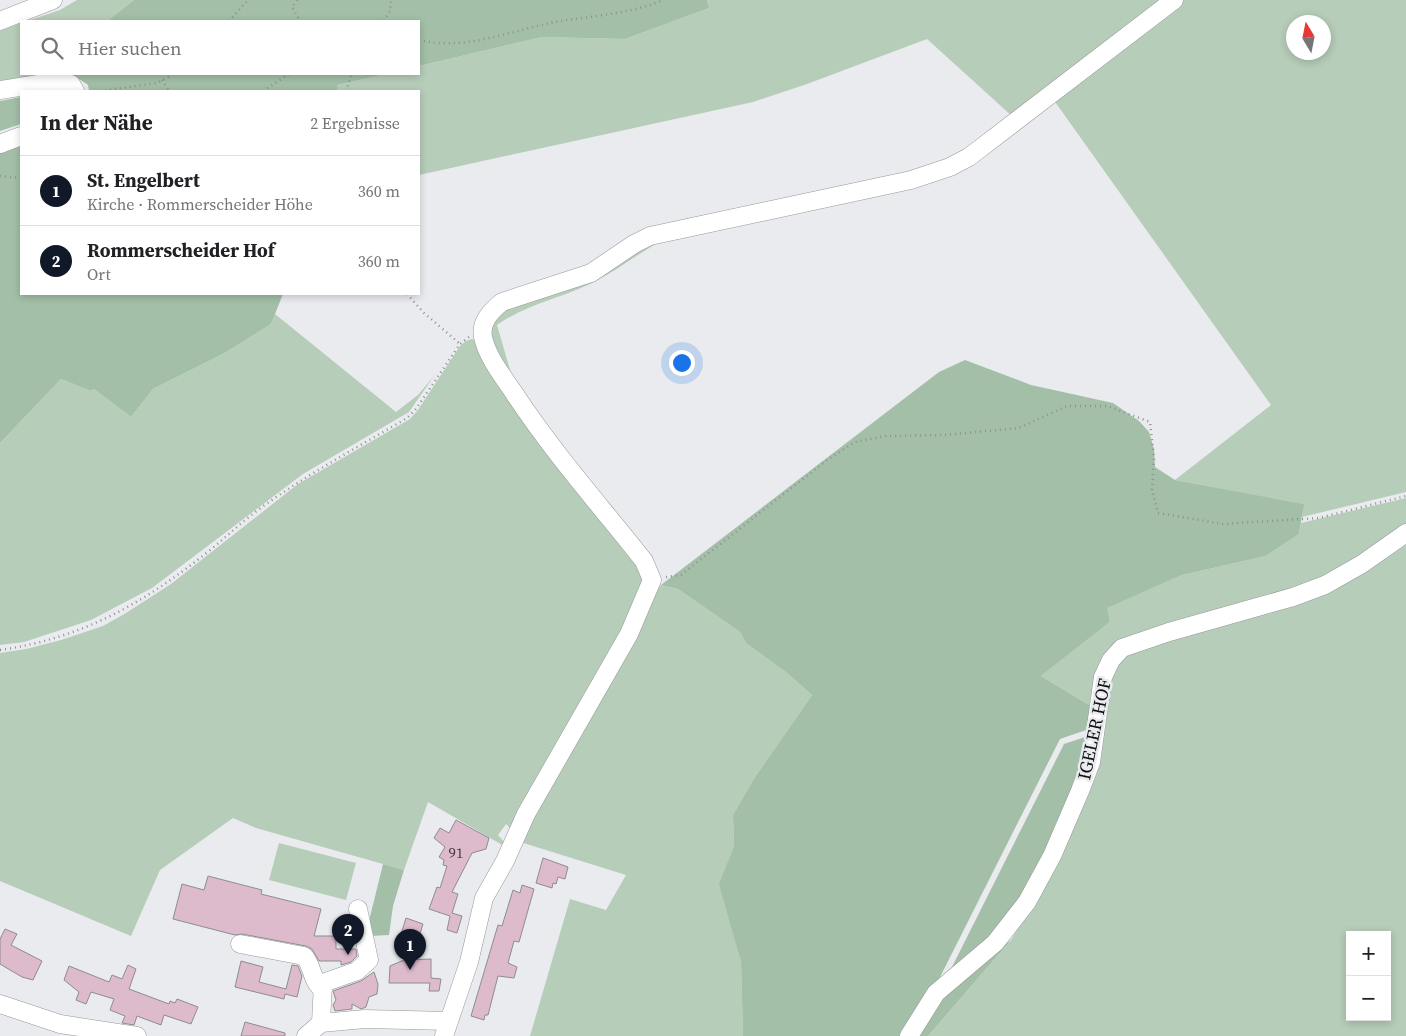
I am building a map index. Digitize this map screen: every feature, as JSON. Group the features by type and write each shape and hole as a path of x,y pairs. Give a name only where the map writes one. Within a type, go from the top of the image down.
{"street":[{"path":"0,21 53,0"},
{"path":"306,1036 321,1023 365,1019 446,1029 469,962 484,898 505,861 526,814 630,634 652,580 644,561 536,426 494,363 483,336 485,322 490,311 511,298 591,273 634,244 650,236 911,180 950,168 990,142 1174,0"},
{"path":"0,90 58,81 71,84 74,90"},
{"path":"0,144 20,136"},
{"name":"IGELER HOF","path":"909,1036 936,993 995,944 1027,902 1052,856 1091,762 1103,677 1111,660 1122,648 1169,632 1293,597 1325,585 1362,564 1406,533"},
{"path":"321,1023 323,983 357,971 369,960 358,909"},
{"path":"240,944 304,956 309,961 317,984 323,989"},
{"path":"0,1004 60,1024 137,1036"}],"path":[{"path":"230,20 248,0"},
{"path":"297,0 292,7 299,20"},
{"path":"385,20 390,11 391,0"},
{"path":"420,40 434,44 458,43 498,37 556,22 575,21 635,9 664,0"},
{"path":"107,90 158,83 172,75"},
{"path":"265,90 287,75"},
{"path":"346,90 352,75"},
{"path":"162,80 168,90"},
{"path":"0,176 20,178"},
{"path":"0,650 58,638 107,619 154,592 260,508 303,478 407,418 416,409 460,344 423,312 408,295"},
{"path":"652,580 680,575 827,460 855,442 886,436 944,436 1019,428 1067,406 1106,406 1150,422 1154,459 1152,489 1158,513 1222,524 1319,518 1406,496"}],"green space":[{"path":"77,0 134,0 108,20 30,20 60,10"},
{"path":"134,0 707,0 709,8 625,39 542,37 420,66 420,20 108,20"},
{"path":"707,0 1167,0 1013,117 927,39 753,102 420,175 420,90 337,90 337,85 382,75 420,75 420,66 542,37 625,39 709,8"},
{"path":"1180,0 1406,0 1406,492 1302,517 1303,504 1175,480 1271,405 1053,99"},
{"path":"20,23 20,75 32,75 0,82 0,31"},
{"path":"73,75 382,75 337,85 337,90 89,90 88,85"},
{"path":"20,97 20,124 0,131 0,101"},
{"path":"20,144 20,295 283,295 271,324 223,354 153,389 131,417 94,389 91,391 61,379 0,443 0,152"},
{"path":"672,235 592,283 519,312 497,325 510,370 538,416 491,346 491,320 498,312 633,250"},
{"path":"275,314 396,412 418,395 434,376 409,412 303,474 152,588 91,620 24,642 0,645 0,443 61,379 91,391 94,389 131,417 153,389 223,354 271,324"},
{"path":"472,339 476,341 635,556 644,582 640,600 513,831 506,824 498,835 504,842 504,846 428,802 404,870 256,828 233,818 160,870 131,936 0,881 0,653 26,649 61,640 103,626 171,584 298,484 410,419 418,410 460,346"},
{"path":"965,360 1031,385 1113,403 1139,421 1149,432 1154,449 1155,467 1175,480 1304,504 1299,534 1266,556 1182,575 1107,608 1110,622 1041,676 1094,708 1092,728 1060,739 934,989 905,1036 743,1036 741,962 719,884 734,846 733,815 753,780 812,695 787,673 746,643 740,632 678,589 661,585 939,372"},
{"path":"1406,498 1406,531 1341,574 1126,641 1094,708 1041,676 1110,622 1106,608 1182,575 1266,556 1299,534 1301,523"},
{"path":"1406,539 1406,1036 928,1036 1011,940 1059,859 1104,691 1119,657 1253,612"},
{"path":"661,585 678,589 740,632 746,643 787,673 812,695 753,780 733,815 734,846 720,884 741,962 743,1036 530,1036 570,899 606,910 626,875 517,841 643,611"},
{"path":"1091,735 1089,757 1049,855 1001,935 948,975 1064,744"},
{"path":"279,843 356,863 346,900 269,880"},
{"path":"383,864 404,870 393,906 389,935 370,936 368,925"},
{"path":"1011,940 928,1036 918,1036 939,994"}],"building":[{"path":"456,820 489,838 486,849 472,853 452,892 458,894 452,913 462,916 457,933 447,930 450,916 429,909 437,887 440,888 447,866 443,865 444,860 439,857 445,847 434,838 440,828 449,833"},
{"path":"543,858 568,867 565,879 558,877 556,884 553,883 552,888 536,883"},
{"path":"208,876 262,890 261,894 321,909 314,936 336,936 336,949 356,949 357,956 351,962 341,965 341,961 319,961 312,949 306,946 242,934 235,935 173,919 182,884 204,890"},
{"path":"522,885 534,889 519,942 514,941 508,963 517,967 514,978 498,976 488,1015 485,1015 484,1020 471,1016 498,925 502,926 513,890 520,893"},
{"path":"406,918 423,924 418,940 401,934"},
{"path":"5,929 17,934 11,945 42,961 33,980 22,977 0,964 0,939"},
{"path":"431,959 431,978 441,979 439,991 429,991 430,983 389,983 390,966 404,960"},
{"path":"241,961 263,967 259,982 286,989 292,965 298,966 302,976 297,997 285,994 284,999 235,987"},
{"path":"128,965 136,969 129,989 169,1004 170,1001 175,1003 177,999 198,1007 191,1024 164,1015 161,1025 137,1016 134,1025 122,1023 125,1016 110,1010 114,999 91,992 86,1004 76,1000 79,992 64,980 69,966 109,982 112,975 122,979"},
{"path":"374,972 378,984 377,994 369,997 366,1007 361,1009 352,1004 352,1009 335,1011 333,1005 336,1000 333,991 361,981"},
{"path":"245,1022 285,1033 285,1036 241,1036"}],"place":[{"name":"Rommerscheider Hof","path":"348,955"},
{"name":"St. Engelbert","path":"410,970"}]}
